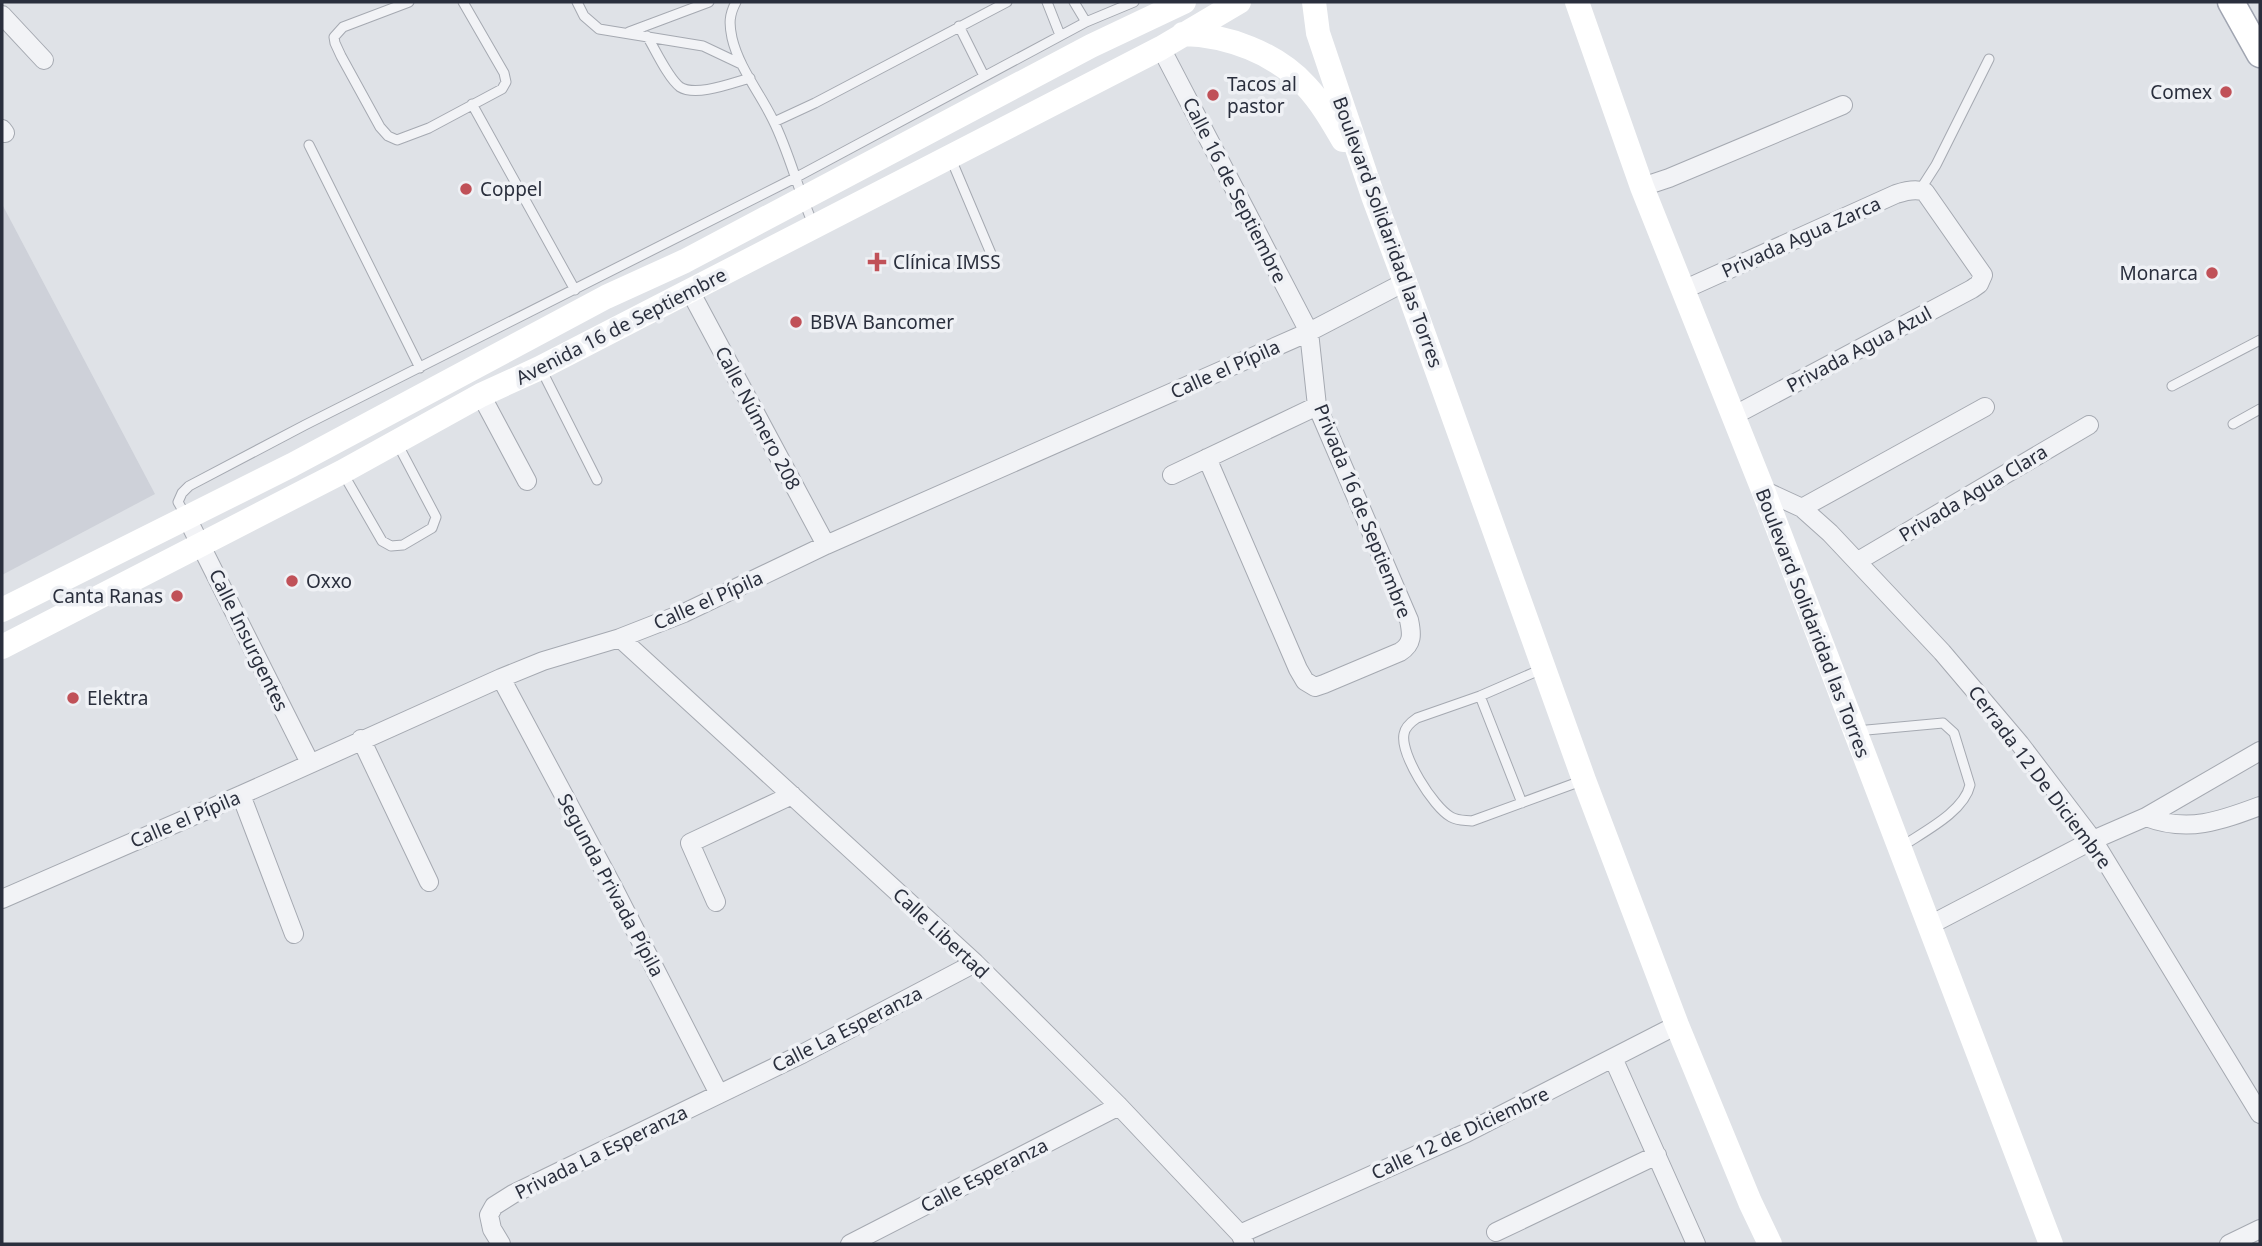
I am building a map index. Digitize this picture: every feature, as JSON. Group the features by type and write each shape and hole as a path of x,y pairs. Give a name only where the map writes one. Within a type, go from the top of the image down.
{"main road":[{"name":"Avenida 16 de Septiembre","path":"2,610 292,465 606,297 685,261 799,189 1184,2"},
{"name":"Avenida 16 de Septiembre","path":"2,647 342,472 481,395 540,368 1161,48 1239,2"},
{"name":"Boulevard Solidaridad las Torres","path":"1314,2 1318,33 1373,196 1584,780 1677,1025 1770,1244"},
{"name":"Boulevard Solidaridad las Torres","path":"1577,2 1642,187 1763,489 2051,1244"},
{"path":"2231,2 2260,54"},
{"path":"1184,34 1199,34 1241,44 1284,67 1305,84 1332,121 1373,196"}],"street":[{"path":"2,15 44,60"},
{"name":"Calle 16 de Septiembre","path":"1161,48 1309,332"},
{"path":"1642,187 1670,178 1843,105"},
{"name":"Privada Agua Azul","path":"1733,416 1972,289 1982,278 1979,267 1925,192 1920,190"},
{"name":"Privada Agua Zarca","path":"1683,290 1896,194 1920,190"},
{"name":"Calle el Pípila","path":"2,899 241,796 361,739 500,678 543,661 620,638 684,613 826,545 1309,332 1405,282"},
{"name":"Calle Número 208","path":"690,291 826,545"},
{"name":"Privada 16 de Septiembre","path":"1207,457 1298,669 1306,681 1315,687 1408,648 1411,640 1409,620 1317,406 1309,332"},
{"path":"481,395 527,481"},
{"path":"1172,475 1317,406"},
{"path":"1802,508 1985,407"},
{"name":"Privada Agua Clara","path":"1858,561 2088,425"},
{"name":"Cerrada 12 De Diciembre","path":"1763,489 1802,508 1858,561 1951,662 2021,744 2094,840 2260,1114"},
{"name":"Calle Insurgentes","path":"187,518 310,763"},
{"name":"Calle Libertad","path":"620,638 975,963 1119,1106 1242,1239"},
{"name":"Segunda Privada Pípila","path":"500,678 719,1094"},
{"path":"361,739 429,882"},
{"path":"1928,926 2094,840 2146,817 2260,751"},
{"path":"716,902 690,843 792,795"},
{"path":"241,796 294,934"},
{"path":"2146,817 2164,824 2185,826 2221,821 2260,806"},
{"name":"Calle La Esperanza","path":"719,1094 802,1054 975,963"},
{"name":"Calle 12 de Diciembre","path":"1242,1239 1466,1133 1677,1025"},
{"path":"1613,1058 1696,1244"},
{"name":"Privada La Esperanza","path":"501,1244 492,1229 489,1215 494,1206 513,1194 719,1094"},
{"name":"Calle Esperanza","path":"850,1244 1119,1106"},
{"path":"1496,1232 1657,1155"},
{"path":"2229,1244 2260,1229"}],"lane":[{"path":"410,2 343,27 334,37 341,57 380,127 388,136 397,140 429,128 502,89 506,82 464,2"},
{"path":"577,2 584,16 599,29 703,46 741,64"},
{"path":"627,33 709,2"},
{"path":"736,2 730,12 729,22 741,64 774,122 815,226"},
{"path":"774,122 816,103 1007,2"},
{"path":"1047,2 1060,36"},
{"path":"1074,2 1086,22"},
{"path":"187,518 178,502 189,486 673,238 799,189 984,76 1086,22 1134,2"},
{"path":"959,26 984,76"},
{"path":"647,36 680,86 691,91 750,78"},
{"path":"1920,190 1937,165 1989,60"},
{"path":"472,104 575,290"},
{"path":"309,145 420,368"},
{"path":"950,158 992,256"},
{"path":"673,238 685,261"},
{"path":"2172,386 2260,340"},
{"path":"540,368 597,480"},
{"path":"2233,424 2260,409"},
{"path":"342,472 382,541 391,546 403,545 432,528 436,517 396,442"},
{"path":"1544,668 1410,722 1404,731 1403,741 1422,786 1435,804 1458,820 1472,821 1584,780"},
{"path":"1480,696 1522,803"},
{"path":"1854,732 1943,723 1954,733 1970,785 1968,793 1959,806 1899,848"}],"shaded area":[{"path":"2,204 155,494 2,575"}],"place":[{"name":"Comex","path":"2226,92"},
{"name":"Tacos al pastor","path":"1213,95"},
{"name":"Coppel","path":"466,189"},
{"name":"Clínica IMSS","path":"877,262"},
{"name":"Monarca","path":"2212,273"},
{"name":"BBVA Bancomer","path":"796,322"},
{"name":"Oxxo","path":"292,581"},
{"name":"Canta Ranas","path":"177,596"},
{"name":"Elektra","path":"73,698"}]}
